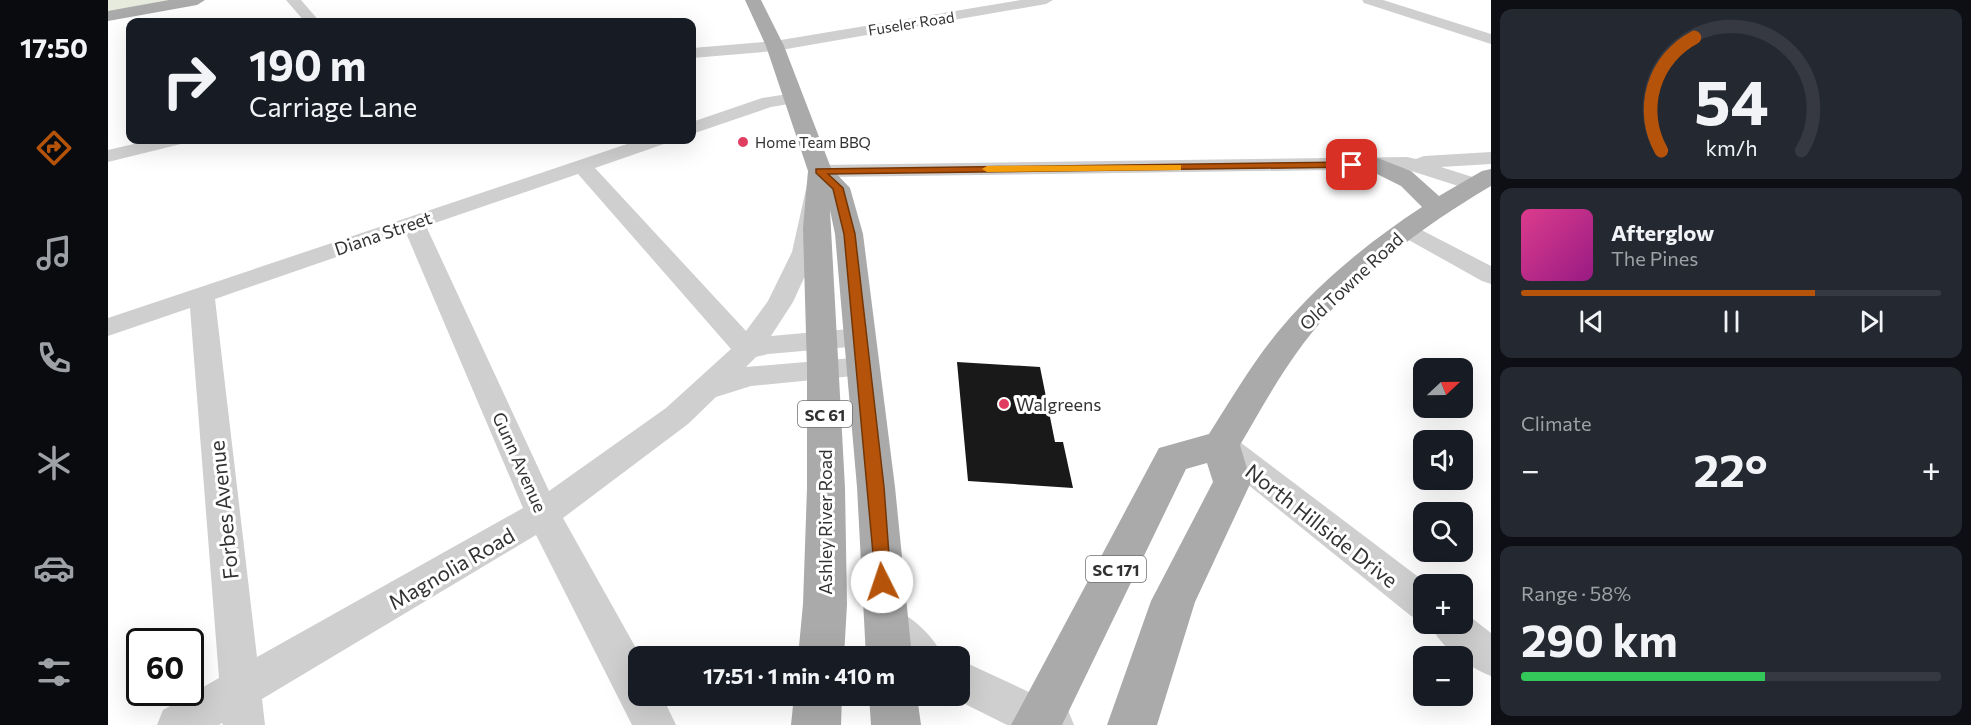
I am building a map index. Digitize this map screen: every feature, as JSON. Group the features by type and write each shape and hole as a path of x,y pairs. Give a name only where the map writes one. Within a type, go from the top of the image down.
{"main road":[{"path":"108,16 197,0"},
{"name":"Ashley River Road","path":"753,0 775,46 820,171 816,228 823,355 826,511 825,604 822,646"},
{"path":"1375,164 1399,172 1416,183 1437,209"},
{"name":"Ashley River Road","path":"820,171 838,188 849,234 863,352 887,640"},
{"name":"Old Towne Road","path":"1221,445 1272,363 1294,333 1338,288 1406,229 1482,180"},
{"path":"1132,725 1173,601 1232,482 1221,445"},
{"name":"SC 171","path":"1043,723 1173,458 1221,445"},
{"path":"816,725 817,706"},
{"path":"894,706 896,725"}],"street":[{"path":"293,0 309,18"},
{"name":"Fuseler Road","path":"696,53 775,46 1046,0"},
{"path":"1369,0 1491,39"},
{"path":"696,127 768,102 795,98"},
{"path":"108,156 158,144"},
{"name":"Diana Street","path":"108,327 645,144"},
{"path":"820,171 1375,164 1491,158"},
{"path":"1407,163 1482,180"},
{"path":"581,165 747,350"},
{"name":"Magnolia Road","path":"178,725 242,708 543,514 677,416 747,350 780,302 804,252 820,171"},
{"name":"Gunn Avenue","path":"413,223 543,514 628,675"},
{"path":"1406,229 1491,276"},
{"name":"Forbes Avenue","path":"202,295 242,708"},
{"name":"Magnolia Road","path":"747,350 823,355 863,352"},
{"name":"Magnolia Road","path":"708,388 823,355"},
{"name":"North Hillside Drive","path":"1221,445 1413,595"},
{"path":"1462,634 1491,657"},
{"path":"970,685 1043,723"},
{"name":"Gunn Avenue","path":"645,706 655,725"}],"shaded area":[{"path":"108,0 197,0 108,16"}],"building":[{"name":"Walgreens","path":"957,362 1040,367 1055,442 1063,442 1073,488 968,481"}],"slow traffic":[{"path":"987,169 1178,168"}],"place":[{"name":"Home Team BBQ","path":"743,142"},
{"name":"Walgreens","path":"1004,404"}],"route":[{"path":"882,582 876,487 849,234 838,188 820,171 1352,165"}]}
